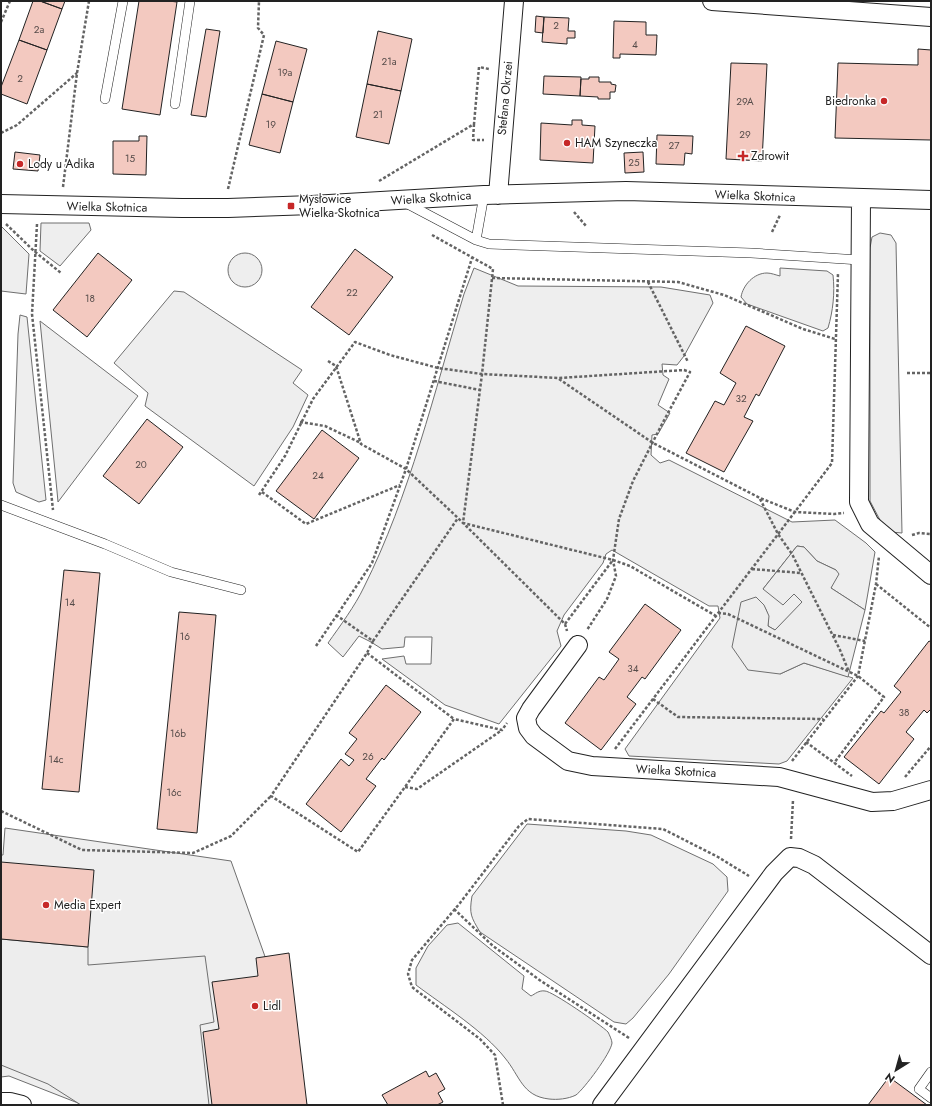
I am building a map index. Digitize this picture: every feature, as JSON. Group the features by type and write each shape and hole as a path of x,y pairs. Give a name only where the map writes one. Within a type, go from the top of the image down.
{"street":[{"name":"Stefana Okrzei","path":"491,195 514,1"},
{"path":"712,1 931,16"},
{"name":"Wielka Skotnica","path":"2,204 228,208 491,195 626,192 931,200"},
{"path":"861,199 859,502 870,524 931,575"},
{"name":"Wielka Skotnica","path":"578,645 526,718 528,728 534,736 568,761 592,766 786,778 872,802 893,801 931,790"},
{"path":"602,1105 764,886 774,873 790,857 800,858 814,865 931,955"},
{"path":"1,1102 10,1102 22,1105"}],"lane":[{"path":"105,100 123,1"},
{"path":"175,104 190,1"},
{"path":"476,240 491,195"},
{"path":"401,200 476,240 489,244 751,254 860,260"},
{"path":"1,505 105,544 171,572 241,590"},
{"path":"931,1072 919,1089 931,1098"}],"path":[{"path":"1,22 10,1"},
{"path":"63,190 77,73 89,1"},
{"path":"228,208 227,194 264,35 258,28 259,1"},
{"path":"373,184 474,124 479,67 495,70"},
{"path":"1,133 17,124 77,73"},
{"path":"2,204 2,219 34,251 61,273"},
{"path":"772,232 783,208"},
{"path":"37,218 34,251 32,314 55,525"},
{"path":"426,232 493,269 482,374 463,523"},
{"path":"316,646 372,563 406,469 472,258"},
{"path":"602,766 832,464 838,259"},
{"path":"492,278 678,282 724,295 803,329 836,339"},
{"path":"648,282 688,362"},
{"path":"259,495 285,456 300,422 313,399 354,342 390,355 438,368 482,374 559,378 684,370 690,372 633,481 620,519 613,560 616,576 607,599 578,645 570,637 564,624 458,518 406,469 325,426 300,422"},
{"path":"328,361 336,366 361,444"},
{"path":"907,373 931,373"},
{"path":"559,378 653,442 760,498 794,512 834,514 862,510"},
{"path":"434,381 480,390"},
{"path":"262,492 306,524 401,484"},
{"path":"760,498 778,534 792,554 833,635 849,672"},
{"path":"1,811 82,850 192,853 232,836 271,796 367,653 372,641 458,518"},
{"path":"463,523 613,560 630,566 717,615 728,614 858,676 884,697 834,763"},
{"path":"790,857 786,778 806,742 858,676 876,584 883,536"},
{"path":"564,624 613,560"},
{"path":"752,569 801,573"},
{"path":"876,584 931,628"},
{"path":"336,615 372,641"},
{"path":"833,635 865,641"},
{"path":"367,653 454,719 502,730"},
{"path":"653,699 678,717 824,720"},
{"path":"405,787 417,789 502,730 511,718"},
{"path":"271,796 358,852 454,719"},
{"path":"806,742 853,776"},
{"path":"904,778 931,746"},
{"path":"503,1105 495,1056 480,1039 412,987 408,974 412,960 454,909 518,826 528,819 663,829 718,857 764,886"},
{"path":"454,909 493,946 541,980 644,1048"}],"shaded area":[{"path":"41,223 89,223 91,230 60,266 40,251"},
{"path":"1,226 29,254 26,294 1,291"},
{"path":"880,233 891,235 896,243 902,533 891,532 880,520 870,501 870,248 872,237"},
{"path":"245,253 257,258 262,270 257,282 245,287 233,282 228,270 233,258"},
{"path":"474,268 518,286 661,287 710,295 713,303 684,356 677,365 662,364 663,375 669,379 658,405 670,413 658,434 652,435 651,455 660,463 669,460 792,522 835,520 866,543 875,552 865,610 831,588 836,570 817,561 804,547 797,546 763,589 794,594 803,602 775,630 768,626 766,610 756,597 780,674 804,663 853,678 787,761 779,764 629,756 625,749 720,618 718,606 709,606 612,550 606,554 603,563 564,615 557,631 561,646 499,724 445,705 382,659 404,656 406,664 431,664 432,637 405,637 404,647 382,649 359,636 343,657 328,643 360,594 395,516 420,443 464,294"},
{"path":"780,268 827,271 833,275 833,302 828,328 823,331 747,304 741,297 744,288 754,277 767,273 780,276"},
{"path":"174,291 184,292 302,370 293,383 308,395 293,427 254,486 145,406 148,393 114,363"},
{"path":"20,315 27,317 46,500 39,502 16,492 13,483 18,334"},
{"path":"40,321 138,396 58,502 57,491"},
{"path":"797,546 804,547 817,561 836,570 839,574 831,588 865,610 848,677 804,663 780,674 748,670 732,647 741,602 756,597 764,605 769,616 768,626 775,630 802,602 794,594 783,605 763,589"},
{"path":"527,824 626,831 651,835 713,864 727,877 728,891 669,974 633,1018 626,1024 614,1022 480,932 475,923 471,911 472,896"},
{"path":"5,828 231,861 289,1024 307,1105 80,1105 9,1076 1,1077 1,855 3,855"},
{"path":"458,923 524,976 522,989 531,996 541,991 549,992 608,1032 612,1043 607,1054 585,1086 576,1095 566,1098 552,1099 533,1094 522,1084 505,1058 486,1038 463,1019 416,985 416,968 428,946 447,925"},
{"path":"1,939 88,947 88,965 205,956 214,1022 200,1025 209,1105 81,1105 48,1084 1,1065"}],"building":[{"path":"33,1 40,1 62,9 47,50 19,40"},
{"path":"40,1 65,1 62,9"},
{"path":"139,1 177,2 160,115 122,109"},
{"path":"536,16 544,17 543,33 535,32"},
{"path":"544,17 569,18 568,31 575,31 575,38 567,38 567,44 542,42"},
{"path":"614,21 646,22 646,35 657,35 656,55 620,54 620,58 613,58"},
{"path":"206,29 220,31 206,117 191,115"},
{"path":"378,31 412,39 401,91 367,84"},
{"path":"19,40 47,50 27,104 1,94 1,87"},
{"path":"276,41 307,49 293,102 262,94"},
{"name":"Biedronka","path":"918,49 931,50 931,140 835,138 838,63 918,65"},
{"path":"731,63 767,64 762,161 726,159"},
{"path":"544,76 581,77 580,96 543,94"},
{"path":"589,77 599,77 599,82 611,82 611,84 616,85 615,92 610,92 610,99 580,96 581,79 589,79"},
{"path":"367,84 401,91 389,144 356,137"},
{"path":"262,94 293,102 280,153 249,145"},
{"name":"HAM Szyneczka","path":"572,120 582,120 582,125 595,126 593,163 540,160 541,123 572,125"},
{"path":"657,135 693,136 692,154 685,153 684,165 656,164"},
{"path":"139,136 147,136 146,175 113,174 113,141 139,141"},
{"path":"15,152 40,155 38,171 13,169"},
{"path":"643,152 644,172 625,173 624,153"},
{"path":"355,249 393,277 349,335 311,307"},
{"path":"98,253 132,280 87,337 53,310"},
{"path":"746,326 785,346 759,396 756,394 744,417 753,421 724,472 686,453 715,401 724,405 736,383 720,373"},
{"path":"147,419 183,447 139,504 103,476"},
{"path":"322,430 359,458 314,519 276,491"},
{"path":"64,570 100,573 79,792 42,789"},
{"path":"645,604 681,630 645,679 642,677 627,697 636,704 601,750 565,723 599,677 604,680 619,659 609,652"},
{"path":"179,612 216,615 197,833 157,829"},
{"path":"929,641 931,642 931,709 927,713 924,710 906,732 914,739 879,784 844,757 881,711 884,713 901,692 894,686"},
{"path":"386,685 421,712 384,760 382,758 366,779 376,786 341,832 306,804 341,759 349,766 354,760 345,754 357,739 349,733"},
{"name":"Media Expert","path":"1,862 94,870 88,947 1,939"},
{"name":"Lidl","path":"289,953 307,1105 212,1105 203,1032 219,1029 212,982 258,976 256,958"},
{"path":"426,1071 429,1077 436,1073 445,1089 438,1093 443,1102 437,1105 388,1105 382,1095"},
{"path":"889,1077 927,1105 868,1105"}],"place":[{"name":"Biedronka","path":"884,101"},
{"name":"HAM Szyneczka","path":"567,143"},
{"name":"Zdrowit","path":"743,156"},
{"name":"Lody u Adika","path":"20,164"},
{"name":"Mysłowice Wielka Skotnica","path":"291,206"},
{"name":"Media Expert","path":"46,905"},
{"name":"Lidl","path":"255,1006"}]}
